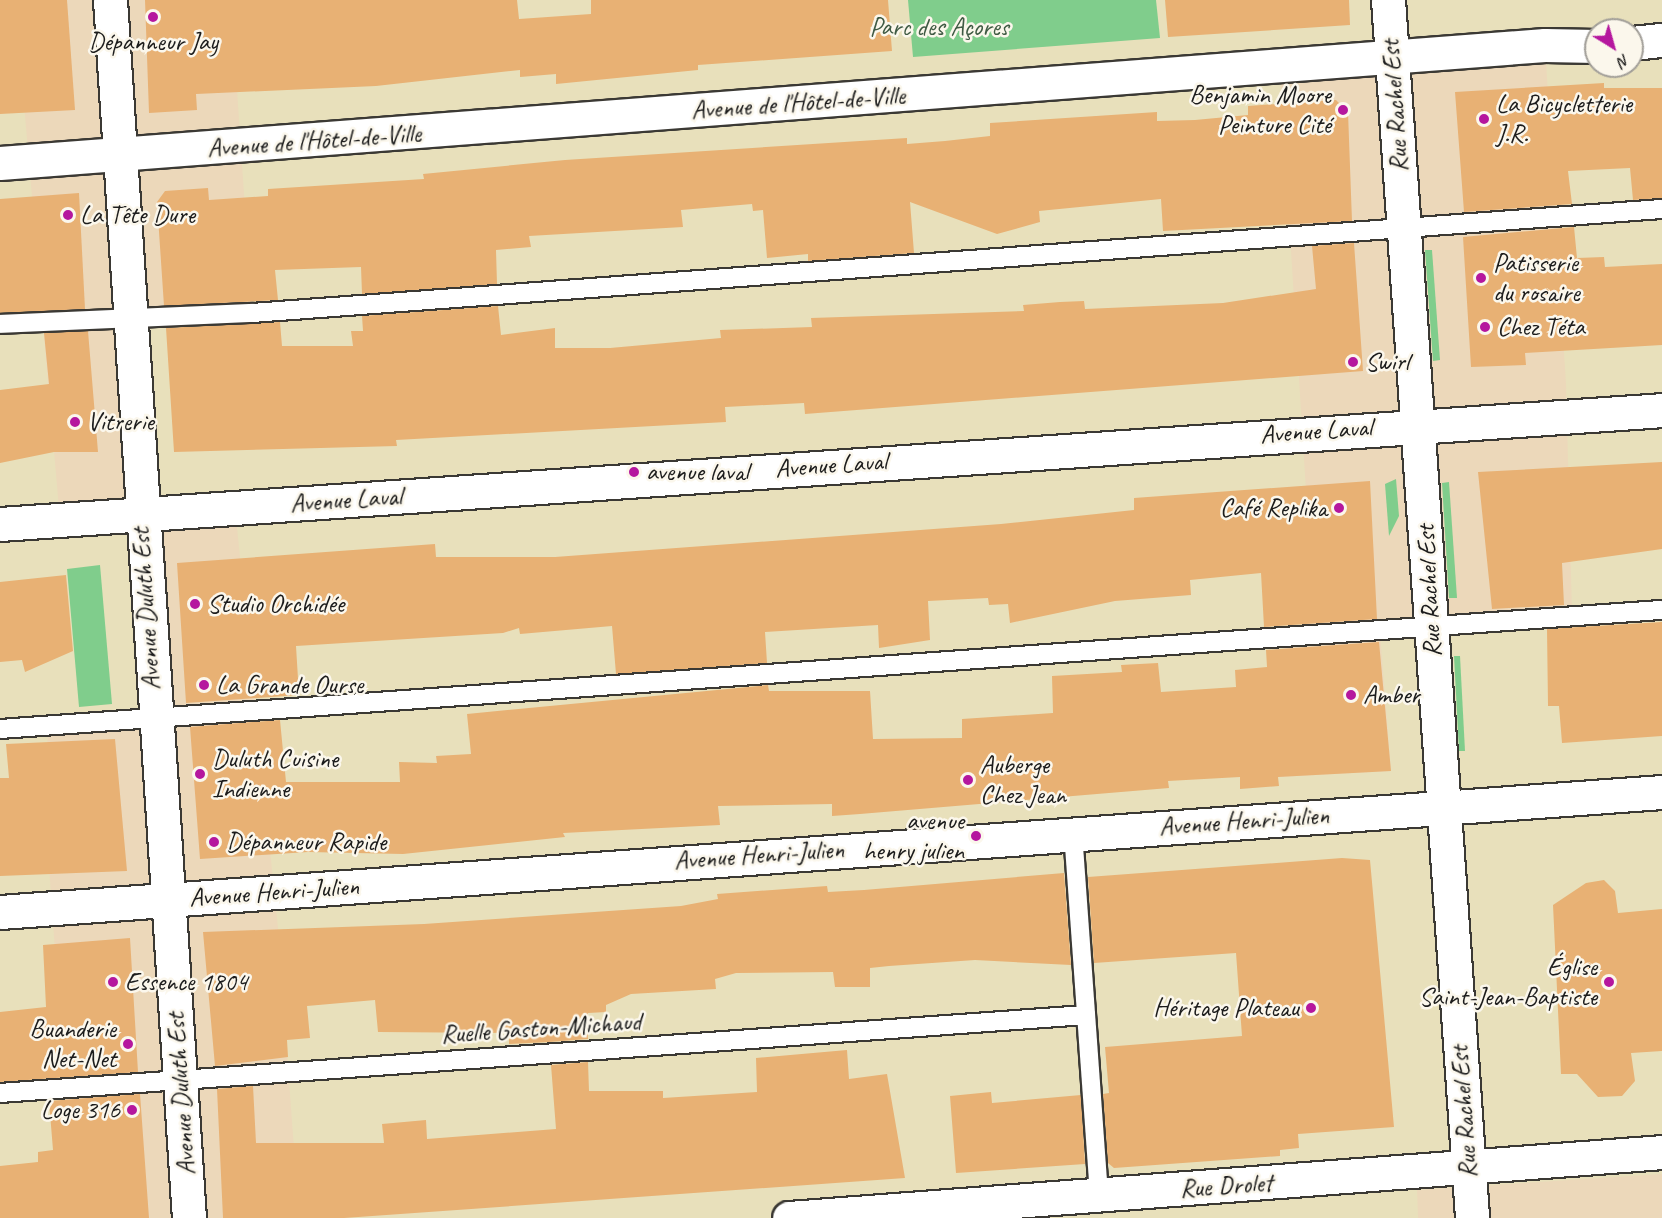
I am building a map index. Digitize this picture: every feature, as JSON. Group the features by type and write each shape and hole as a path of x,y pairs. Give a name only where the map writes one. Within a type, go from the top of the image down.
{"street":[{"name":"Avenue Duluth Est","path":"110,0 121,155 139,514 169,900 178,1080 189,1218"},
{"name":"Rue Rachel Est","path":"1388,0 1472,1218"},
{"path":"1644,42 1662,40"},
{"name":"Avenue de l'Hôtel-de-Ville","path":"0,163 1391,58 1584,47"},
{"name":"Avenue Laval","path":"0,524 1419,424 1662,410"},
{"name":"Avenue Henri-Julien","path":"0,912 1073,832 1662,792"},
{"name":"Rue Drolet","path":"789,1218 1662,1152"}],"lane":[{"path":"0,324 128,318 1662,208"},
{"path":"0,729 1662,610"},
{"path":"1073,832 1099,1196"},
{"name":"Ruelle Gaston-Michaud","path":"0,1093 1086,1015"}],"shaded area":[{"path":"15,0 231,0 252,313 129,318 156,519 235,508 278,928 299,1218 74,1218 45,810 48,723 154,719 139,515 60,520"},
{"path":"1545,45 1566,384 1572,613 1379,621 1391,771 1278,777 1278,654 1314,618 1280,74"},
{"path":"1662,1174 1662,1218 1418,1218 1417,1190"}],"green space":[{"name":"Parc des Açores","path":"908,0 1156,0 1160,38 913,57"},
{"path":"1425,250 1432,250 1440,360 1433,361"},
{"path":"1396,479 1399,516 1389,536 1385,484"},
{"path":"1449,482 1457,598 1449,598 1442,483"},
{"path":"100,565 112,704 79,707 67,569"},
{"path":"1454,656 1460,656 1465,751 1459,751"}],"building":[{"path":"0,0 67,0 75,110 0,114"},
{"path":"145,0 517,0 519,19 591,14 591,0 888,0 892,51 698,65 698,70 556,84 556,74 520,77 520,70 376,86 196,94 197,110 149,113"},
{"path":"1165,0 1349,0 1350,25 1168,37"},
{"path":"1604,83 1604,88 1662,88 1662,198 1633,200 1630,168 1568,171 1572,204 1464,212 1455,92"},
{"path":"1336,100 1348,112 1352,221 1163,231 1161,199 1039,211 1040,222 997,234 910,202 914,253 808,261 808,254 767,258 763,210 753,211 752,204 681,210 683,227 529,236 531,247 496,250 497,284 362,294 361,267 275,270 278,300 164,306 157,202 165,191 208,188 209,200 268,196 268,189 424,179 423,174 565,160 907,138 907,144 990,136 990,123 1157,112 1157,121 1195,120 1248,115 1248,106"},
{"path":"79,193 85,309 0,313 0,199"},
{"path":"1574,227 1577,258 1604,257 1605,267 1662,264 1662,345 1525,353 1526,365 1471,367 1463,237"},
{"path":"1354,243 1363,371 805,414 804,403 725,407 726,422 396,440 397,446 174,452 166,328 280,322 282,346 353,346 351,331 363,331 362,316 498,306 501,335 555,328 555,348 610,348 721,338 720,330 812,327 811,318 1024,311 1023,305 1084,301 1085,309 1223,303 1316,289 1312,246"},
{"path":"88,331 98,452 54,452 0,463 0,390 49,384 44,333"},
{"path":"1662,462 1662,549 1562,563 1564,605 1492,609 1478,472"},
{"path":"1370,481 1377,619 1264,627 1261,573 1190,580 1191,595 1115,601 1010,623 1008,604 989,605 988,598 928,601 930,640 879,648 878,625 765,632 767,663 616,674 612,626 520,634 519,628 503,633 296,646 299,695 186,703 177,563 435,544 436,557 555,557 1001,524 1134,510 1134,498"},
{"path":"66,575 73,651 25,672 22,660 0,662 0,582"},
{"path":"1662,622 1662,736 1562,743 1559,706 1548,706 1547,629"},
{"path":"1379,642 1391,771 1278,777 1279,786 1240,789 1240,777 1168,781 1169,788 832,816 832,804 718,806 720,825 563,833 565,837 403,854 308,852 200,859 190,727 280,720 286,782 400,782 399,762 437,763 436,756 471,754 467,714 768,685 769,691 870,691 873,739 962,738 962,719 1053,713 1052,676 1122,672 1121,665 1158,663 1161,692 1236,687 1235,670 1267,667 1266,650"},
{"path":"115,739 127,871 0,876 0,778 9,778 6,744"},
{"name":"Héritage Plateau","path":"1342,858 1370,860 1394,1127 1298,1134 1299,1148 1280,1150 1280,1156 1114,1168 1108,1163 1103,1094 1109,1093 1105,1047 1242,1036 1236,953 1094,963 1088,877"},
{"path":"1064,873 1071,965 975,960 870,968 870,987 835,987 833,972 736,973 715,979 716,989 631,994 606,1005 606,1012 588,1013 588,1039 549,1042 509,1044 509,1033 378,1032 375,1000 307,1006 310,1038 287,1040 288,1057 215,1066 203,932 424,924 681,906 718,899 717,894 827,886 828,892 864,890"},
{"name":"Église Saint-Jean-Baptiste","path":"1604,880 1615,891 1618,913 1662,909 1662,1051 1631,1053 1635,1081 1622,1096 1598,1097 1577,1074 1561,1074 1553,905 1586,883"},
{"path":"130,938 138,1072 0,1082 0,1012 46,1007 43,945"},
{"path":"847,1050 849,1079 887,1074 905,1178 344,1218 223,1218 217,1089 253,1086 256,1143 384,1143 382,1124 426,1120 427,1139 556,1129 551,1065 588,1062 589,1091 663,1091 663,1098 757,1092 756,1058"},
{"path":"991,1092 992,1103 1081,1095 1085,1164 956,1173 950,1096"},
{"path":"140,1094 149,1218 0,1218 0,1166 38,1162 38,1152 53,1150 49,1101"}],"place":[{"name":"Dépanneur Jay","path":"153,17"},
{"name":"Benjamin Moore Peinture Cité","path":"1343,110"},
{"name":"La Bicycletterie J.R.","path":"1484,119"},
{"name":"La Tête Dure","path":"68,215"},
{"name":"Patisserie du rosaire","path":"1481,278"},
{"name":"Chez Téta","path":"1485,327"},
{"name":"Swirl","path":"1353,362"},
{"name":"Vitrerie","path":"75,422"},
{"name":"avenue laval","path":"634,472"},
{"name":"Café Replika","path":"1339,508"},
{"name":"Studio Orchidée","path":"195,604"},
{"name":"La Grande Ourse","path":"204,685"},
{"name":"Amber","path":"1351,695"},
{"name":"Duluth Cuisine Indienne","path":"200,774"},
{"name":"Auberge Chez Jean","path":"968,780"},
{"name":"avenue henry julien","path":"976,836"},
{"name":"Dépanneur Rapide","path":"214,842"},
{"name":"Essence 1804","path":"113,982"},
{"name":"Église Saint-Jean-Baptiste","path":"1609,982"},
{"name":"Héritage Plateau","path":"1311,1008"},
{"name":"Buanderie Net-Net","path":"128,1044"},
{"name":"Loge 316","path":"132,1110"}]}
